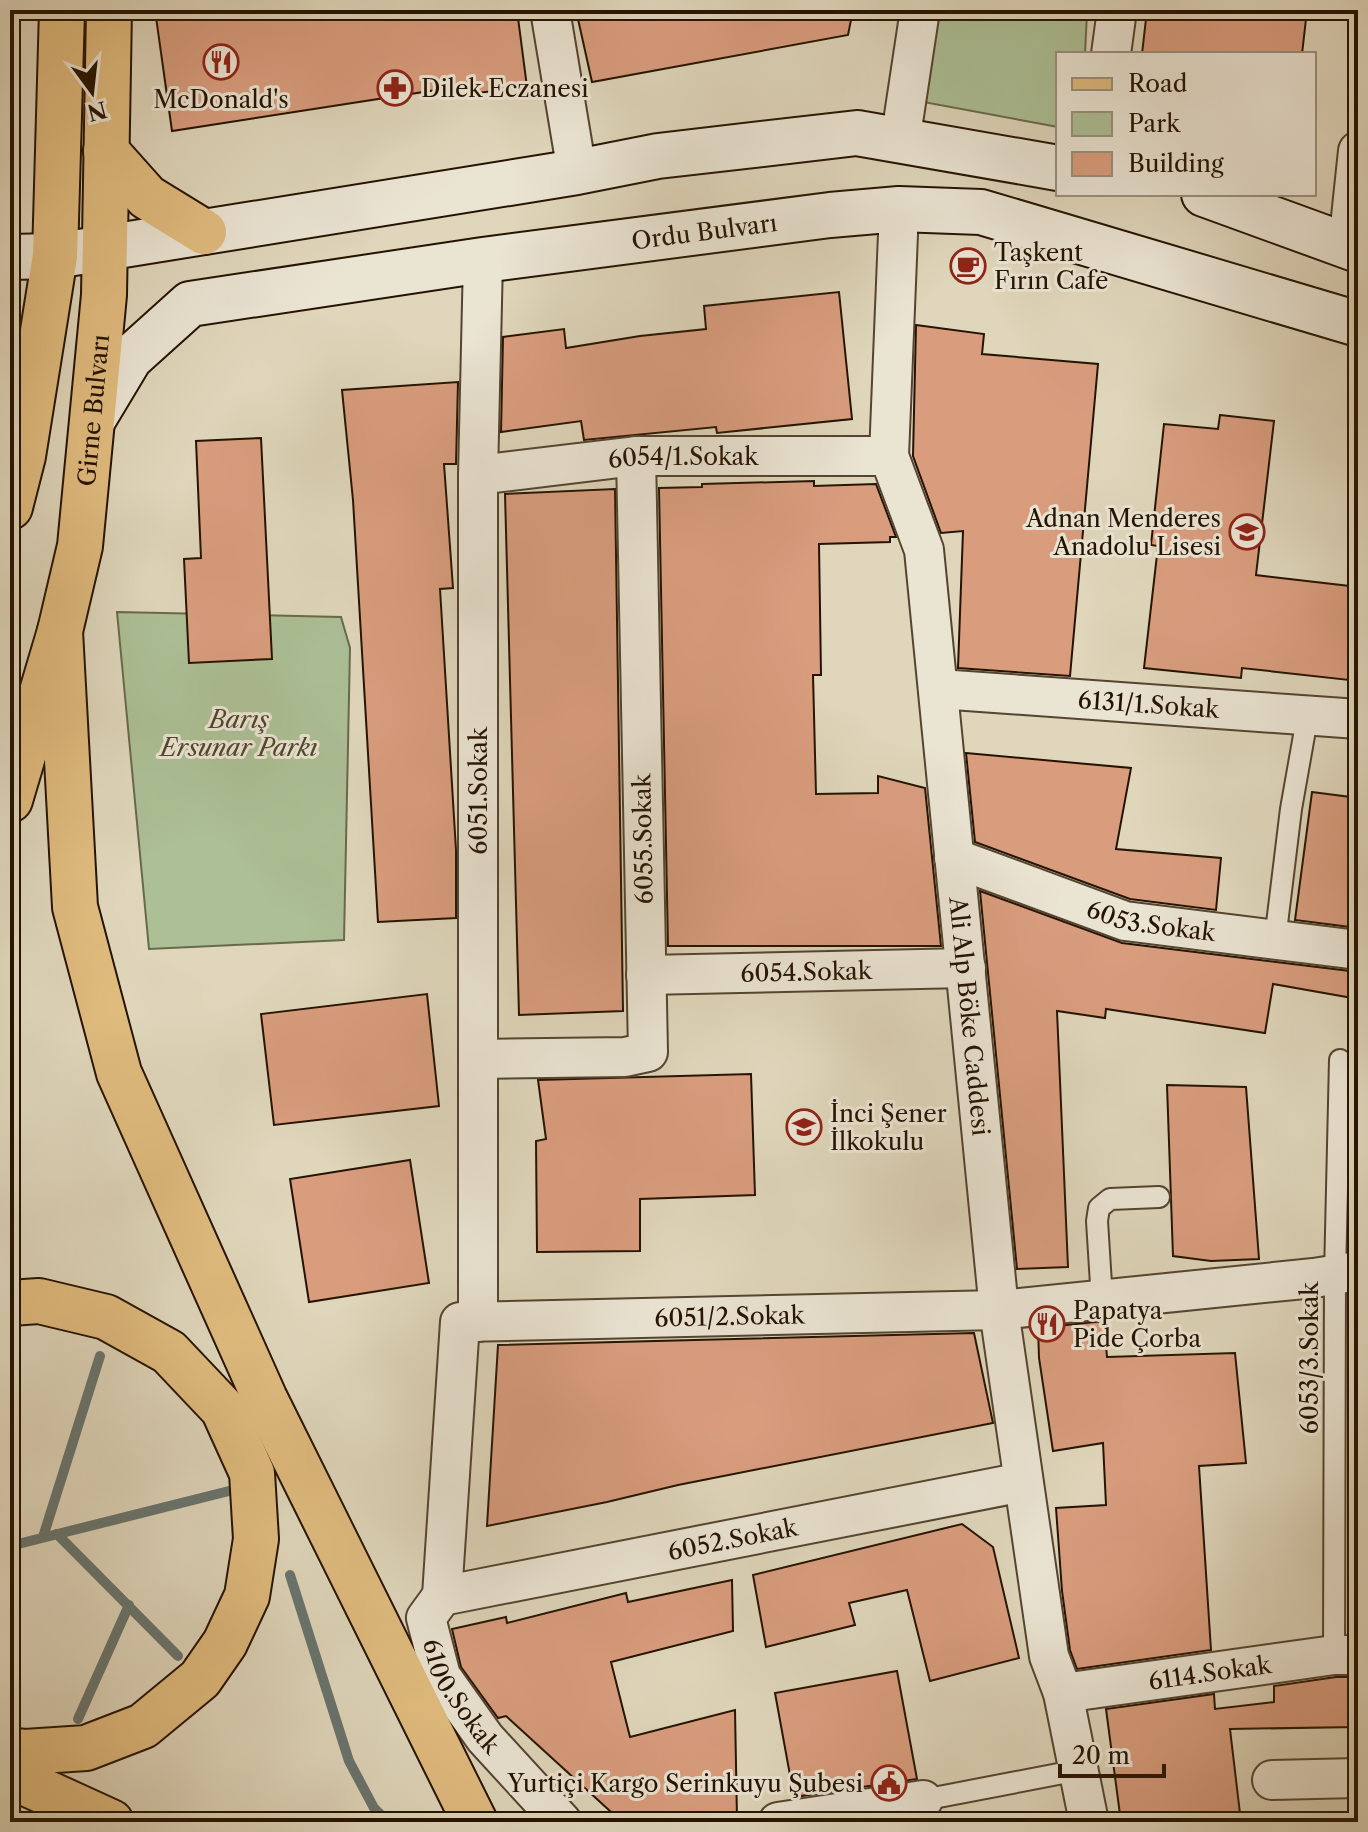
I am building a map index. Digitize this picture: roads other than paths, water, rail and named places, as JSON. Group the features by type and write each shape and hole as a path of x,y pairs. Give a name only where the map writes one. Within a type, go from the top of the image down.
{"main road":[{"path":"10,507 16,436 55,256 62,10"},
{"name":"Girne Bulvarı","path":"10,800 60,631 80,546 104,295 109,10"},
{"path":"10,257 55,256 577,172 658,156 857,133 1056,168"},
{"path":"106,151 147,197 204,232"},
{"path":"1210,196 1353,248"},
{"name":"Ordu Bulvarı","path":"94,418 130,358 190,304 483,260 830,215 899,209 981,212 1358,324"},
{"path":"60,631 75,907 119,1073 265,1399 475,1822"},
{"path":"10,1303 39,1301 106,1317 169,1352 223,1409 252,1473 256,1539 247,1596 225,1643 200,1679 143,1726 86,1748 10,1750"},
{"path":"10,1776 111,1822"}],"street":[{"path":"550,10 577,172"},
{"path":"900,142 920,10"},
{"path":"1111,52 1117,10"},
{"path":"1353,248 1358,151"},
{"name":"Ali Alp Böke Caddesi","path":"899,209 889,456 924,550 999,1310 1049,1656 1063,1693 1089,1822"},
{"name":"6051.Sokak","path":"442,1596 469,1322 478,1059 478,475 483,260"},
{"name":"6054/1.Sokak","path":"478,475 636,456 889,456"},
{"name":"6055.Sokak","path":"478,1059 625,1057 648,1052 636,456"},
{"name":"6131/1.Sokak","path":"939,689 1308,713 1358,719"},
{"name":"6053.Sokak","path":"954,858 1125,921 1358,950"},
{"name":"6054.Sokak","path":"646,975 966,968"},
{"name":"6051/2.Sokak","path":"469,1322 999,1310 1347,1273"},
{"name":"6052.Sokak","path":"442,1596 1023,1482"},
{"name":"6100.Sokak","path":"442,1596 426,1618 441,1676 485,1738 562,1822"},
{"name":"6114.Sokak","path":"1063,1693 1346,1655"},
{"path":"1272,1780 1358,1778"},
{"path":"778,1822 924,1811"}],"lane":[{"path":"1275,940 1291,809 1308,713"},
{"name":"6053/3.Sokak","path":"1340,1060 1347,1273 1346,1655"},
{"path":"1102,1300 1097,1221 1099,1208 1110,1199 1159,1197"},
{"path":"924,1811 1079,1770"}],"waterway":[{"path":"43,1537 100,1356"},
{"path":"10,1546 229,1491"},
{"path":"57,1534 178,1656"},
{"path":"290,1575 349,1761 374,1808 388,1822"},
{"path":"78,1719 129,1605"}],"place":[{"name":"McDonald's","path":"221,62"},
{"name":"Dilek Eczanesi","path":"395,88"},
{"name":"Taşkent Fırın Cafe","path":"968,266"},
{"name":"Adnan Menderes Anadolu Lisesi","path":"1247,532"},
{"name":"İnci Şener İlkokulu","path":"804,1127"},
{"name":"Papatya Pide Çorba","path":"1047,1324"},
{"name":"Yurtiçi Kargo Serinkuyu Şubesi","path":"889,1783"}],"park label":[{"name":"Barış Ersunar Parkı","path":"239,733"}]}
